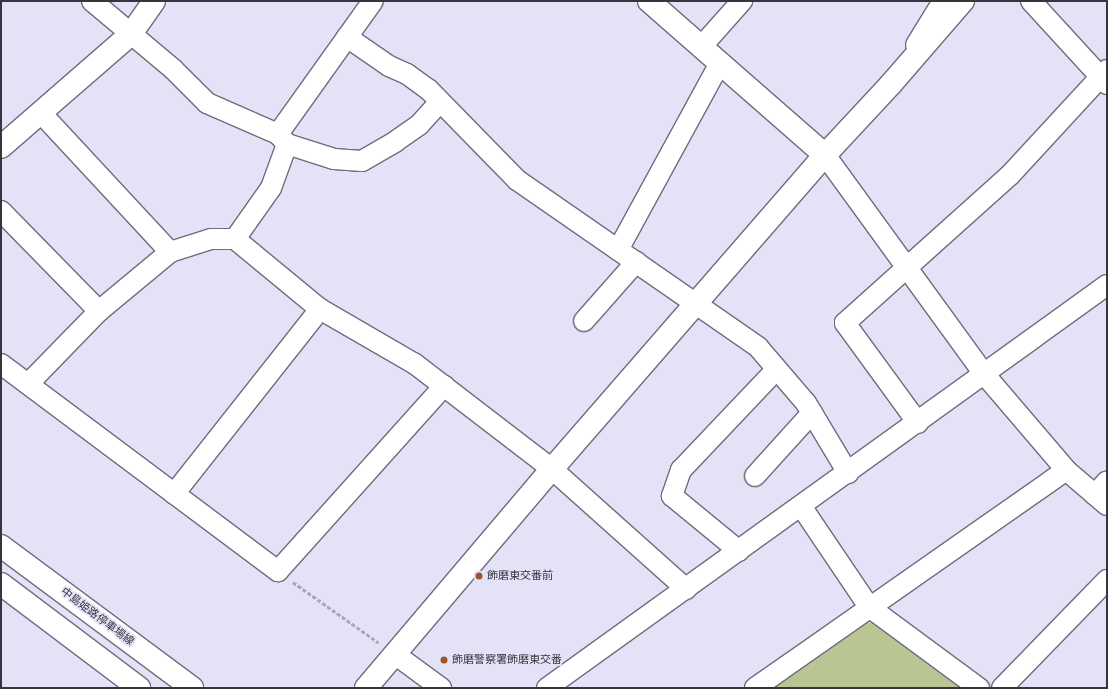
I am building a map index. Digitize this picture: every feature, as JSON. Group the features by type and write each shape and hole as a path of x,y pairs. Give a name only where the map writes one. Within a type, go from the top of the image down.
{"street":[{"path":"92,1 173,69 207,103 283,139 334,158 362,161 396,141 419,125 440,102"},
{"path":"1,147 131,34 154,1"},
{"path":"235,238 271,188 283,139 347,37 373,1"},
{"path":"649,1 826,154 985,375 1066,470 1103,494"},
{"path":"702,47 742,1"},
{"path":"891,84 943,1"},
{"path":"366,688 396,655 552,469 826,154 891,84 963,1"},
{"path":"918,423 846,323 1010,175 1105,77 1031,1"},
{"path":"347,37 388,66 407,74 429,90 517,180 758,347 806,403 848,473"},
{"path":"618,250 720,63"},
{"path":"41,113 170,252"},
{"path":"1,211 99,311"},
{"path":"28,384 99,311 170,252 211,239 235,238 320,309 415,364 552,469 686,589"},
{"path":"584,321 636,262"},
{"path":"547,688 985,375 1107,285"},
{"path":"174,494 320,309"},
{"path":"1,364 278,571 444,386"},
{"path":"739,551 672,496 681,470 776,369"},
{"path":"755,476 812,413"},
{"path":"755,688 1066,470"},
{"path":"801,506 869,607 979,688"},
{"name":"中島姫路停車場線","path":"1,546 192,688"},
{"path":"1002,688 1107,580"},
{"path":"1,584 139,688"},
{"path":"396,655 441,688"}],"path":[{"path":"278,571 396,655"}],"green space":[{"path":"864,622 878,624 966,688 770,688"}],"place":[{"name":"飾磨東交番前","path":"479,576"},
{"name":"飾磨警察署飾磨東交番","path":"444,660"}]}
